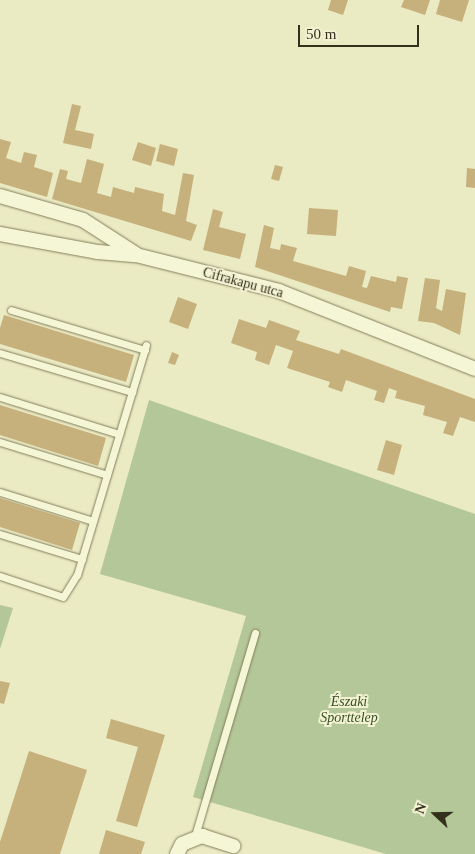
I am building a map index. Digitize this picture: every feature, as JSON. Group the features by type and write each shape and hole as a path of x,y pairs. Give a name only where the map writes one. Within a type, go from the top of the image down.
{"street":[{"path":"0,196 84,220 136,255"},
{"name":"Cifrakapu utca","path":"0,234 98,252 136,255 279,291 475,369"},
{"path":"177,854 182,844 202,836 233,846"}],"lane":[{"path":"0,576 63,597 77,575 145,348 11,310"},
{"path":"0,353 132,392"},
{"path":"0,397 119,434"},
{"path":"0,442 107,475"},
{"path":"0,492 93,521"},
{"path":"0,534 82,559"},
{"path":"194,839 255,633"}],"green space":[{"name":"Északi Sporttelep","path":"149,400 475,514 475,854 386,854 193,797 246,616 100,574"},
{"path":"0,605 13,608 0,649"}],"building":[{"path":"331,0 348,0 343,15 328,10"},
{"path":"404,0 430,0 425,15 401,7"},
{"path":"440,0 469,0 462,22 436,14"},
{"path":"72,104 81,106 75,130 94,134 91,149 63,143"},
{"path":"0,139 11,142 6,158 21,163 24,152 37,155 34,167 53,173 47,197 0,183"},
{"path":"138,142 156,148 151,166 132,160"},
{"path":"160,144 178,149 174,166 156,161"},
{"path":"87,159 104,164 97,193 111,197 113,187 134,193 135,187 164,194 162,211 175,215 183,173 194,175 186,221 197,225 191,241 52,199 60,169 68,171 66,179 81,183"},
{"path":"275,165 283,167 279,181 271,179"},
{"path":"467,168 475,169 475,188 466,187"},
{"path":"309,208 338,210 336,236 307,234"},
{"path":"213,209 223,212 219,227 246,234 240,259 203,250"},
{"path":"264,225 274,228 270,248 280,250 281,244 297,248 293,261 346,276 349,266 366,271 362,287 367,288 371,276 396,282 397,276 408,278 402,309 391,307 390,312 255,267"},
{"path":"425,278 440,280 436,308 442,311 446,289 466,293 460,335 434,323 418,321"},
{"path":"178,297 197,304 188,329 169,322"},
{"path":"4,315 134,355 126,382 0,344 0,328"},
{"path":"239,319 266,328 269,320 300,331 296,340 339,354 341,349 475,399 475,422 460,417 453,436 443,433 447,422 423,415 425,406 395,398 397,391 389,388 384,403 374,400 377,391 346,380 342,392 328,387 330,382 287,368 293,351 276,345 269,365 255,360 257,352 231,343"},
{"path":"172,352 179,355 175,365 168,363"},
{"path":"0,405 106,438 98,466 0,435"},
{"path":"386,440 402,445 394,475 377,470"},
{"path":"0,498 80,523 72,550 0,527"},
{"path":"0,681 10,683 4,704 0,703"},
{"path":"111,719 165,735 137,827 116,821 138,747 106,738"},
{"path":"29,751 87,770 60,854 0,854 0,842"},
{"path":"106,830 145,842 141,854 99,854"}]}
